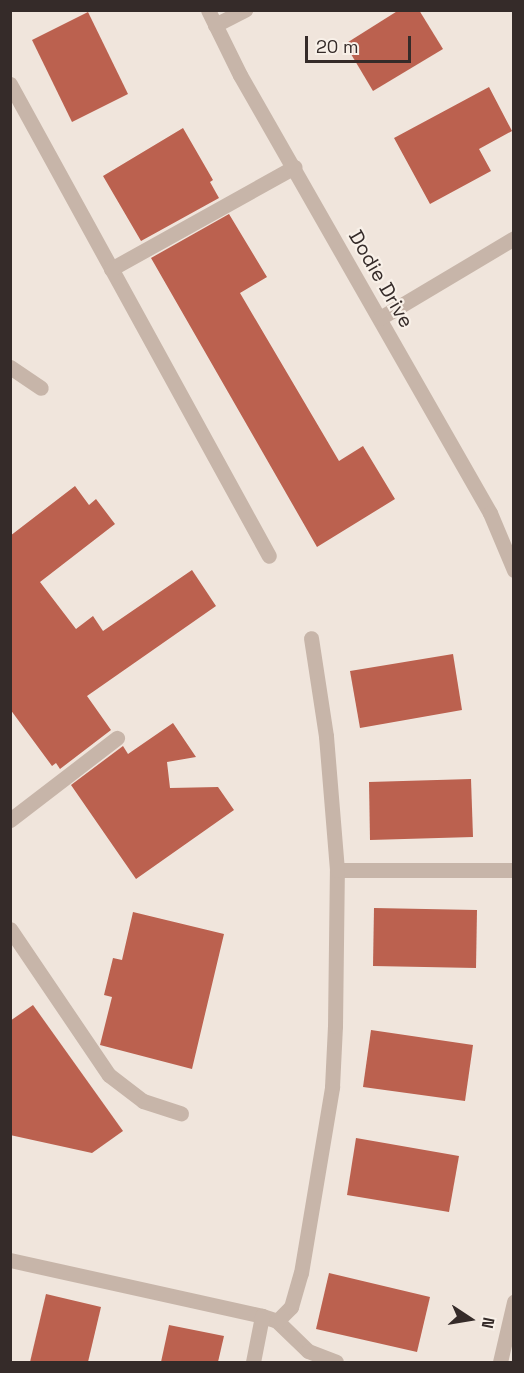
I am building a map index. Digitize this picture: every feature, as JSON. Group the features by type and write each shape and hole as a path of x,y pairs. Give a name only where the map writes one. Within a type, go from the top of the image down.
{"street":[{"name":"Dodie Drive","path":"208,10 490,513 513,570"},
{"path":"215,25 245,10"},
{"path":"10,84 269,556"},
{"path":"111,269 294,167"},
{"path":"380,318 513,238"},
{"path":"10,367 41,388"},
{"path":"253,1362 270,1319 291,1307 302,1273 332,1087 337,870 326,736 311,638"},
{"path":"10,820 117,738"},
{"path":"337,870 513,870"},
{"path":"10,929 109,1075 143,1101 181,1113"},
{"path":"10,1260 270,1319 308,1352 336,1362"},
{"path":"500,1362 513,1302"}],"building":[{"path":"399,10 419,10 443,49 373,91 345,44"},
{"path":"88,12 128,94 72,122 32,40"},
{"path":"489,87 512,131 479,149 491,171 430,204 394,138"},
{"path":"183,128 213,180 210,182 219,198 141,241 103,176"},
{"path":"229,214 267,277 240,293 339,461 363,446 395,499 317,547 151,258"},
{"path":"75,486 89,505 96,499 115,524 40,582 76,629 93,616 103,631 192,570 216,606 87,696 111,730 60,769 56,763 52,766 10,709 10,536"},
{"path":"453,654 462,710 360,728 350,671"},
{"path":"173,723 196,757 167,762 170,788 218,787 234,810 136,879 71,785 123,746 128,754"},
{"path":"471,779 473,837 370,840 369,782"},
{"path":"374,908 477,910 476,968 373,966"},
{"path":"133,912 224,934 192,1069 100,1045 112,997 104,995 113,958 122,960"},
{"path":"33,1005 123,1131 92,1153 10,1135 10,1021"},
{"path":"371,1030 473,1045 465,1101 363,1087"},
{"path":"356,1138 459,1156 449,1212 347,1195"},
{"path":"329,1273 430,1297 417,1352 316,1329"},
{"path":"46,1294 101,1307 88,1362 30,1362"},
{"path":"169,1325 224,1336 218,1362 161,1362"}]}
